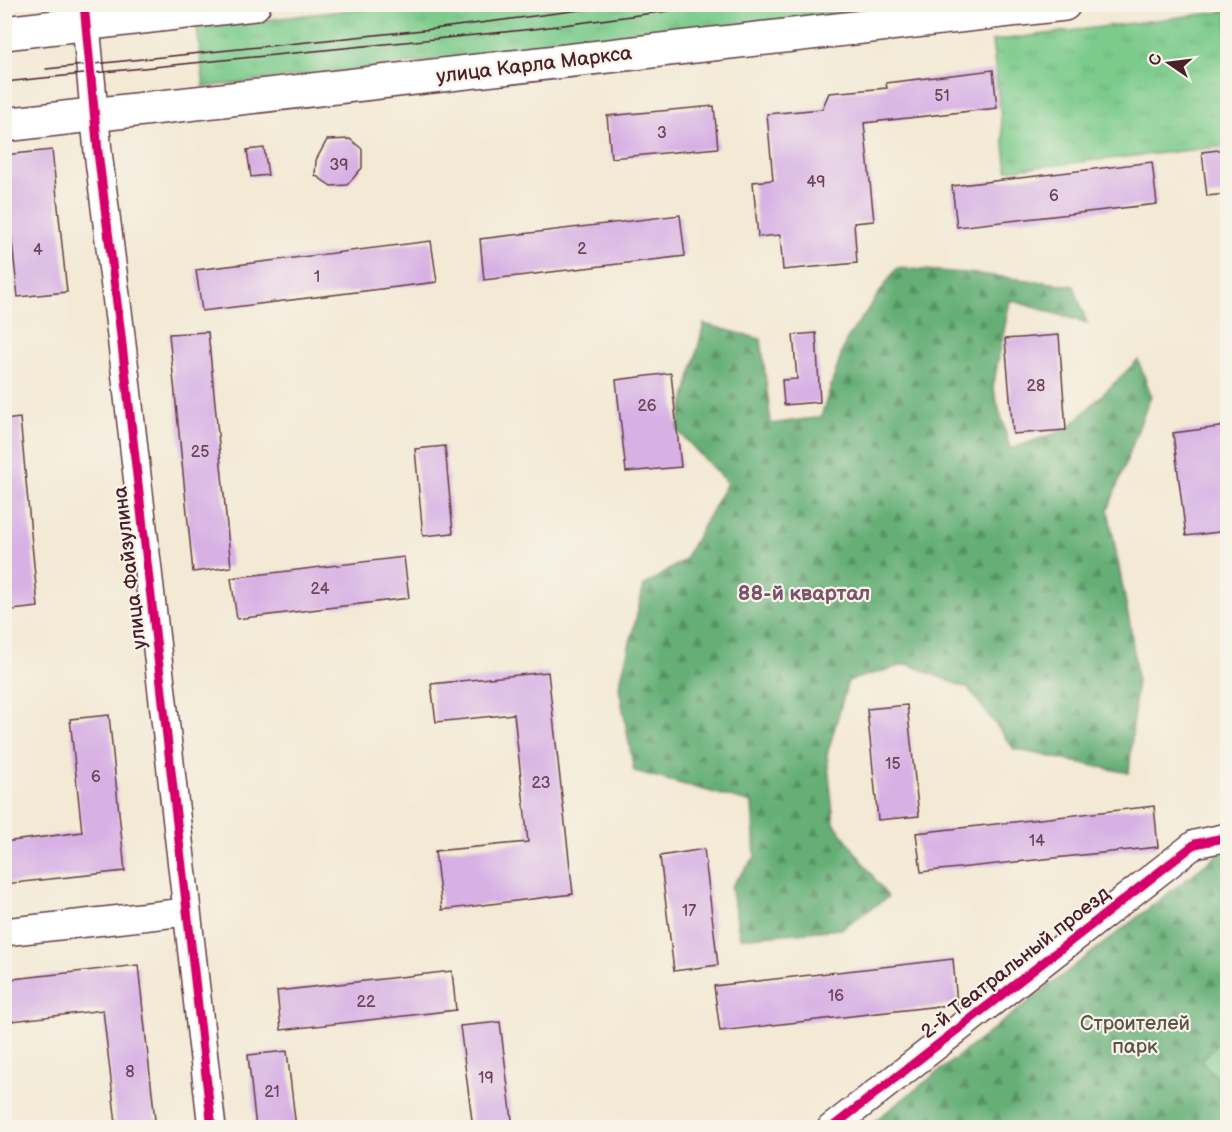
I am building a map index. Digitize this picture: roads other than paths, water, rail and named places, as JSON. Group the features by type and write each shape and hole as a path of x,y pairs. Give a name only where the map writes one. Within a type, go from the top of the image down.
{"main road":[{"path":"4,33 85,14 254,4"},
{"name":"улица Карла Маркса","path":"4,125 1064,4"}],"street":[{"name":"улица Файзулина","path":"85,14 94,114 212,1128"},
{"name":"2-й Театральный проезд","path":"831,1128 1195,844 1227,837"},
{"path":"4,932 186,912"}],"tram line":[{"path":"46,69 433,29 627,4"},
{"path":"4,82 534,29 720,4"}],"district":[{"name":"88-й квартал","path":"804,593"}],"park label":[{"name":"Строителей парк","path":"1135,1034"}]}
